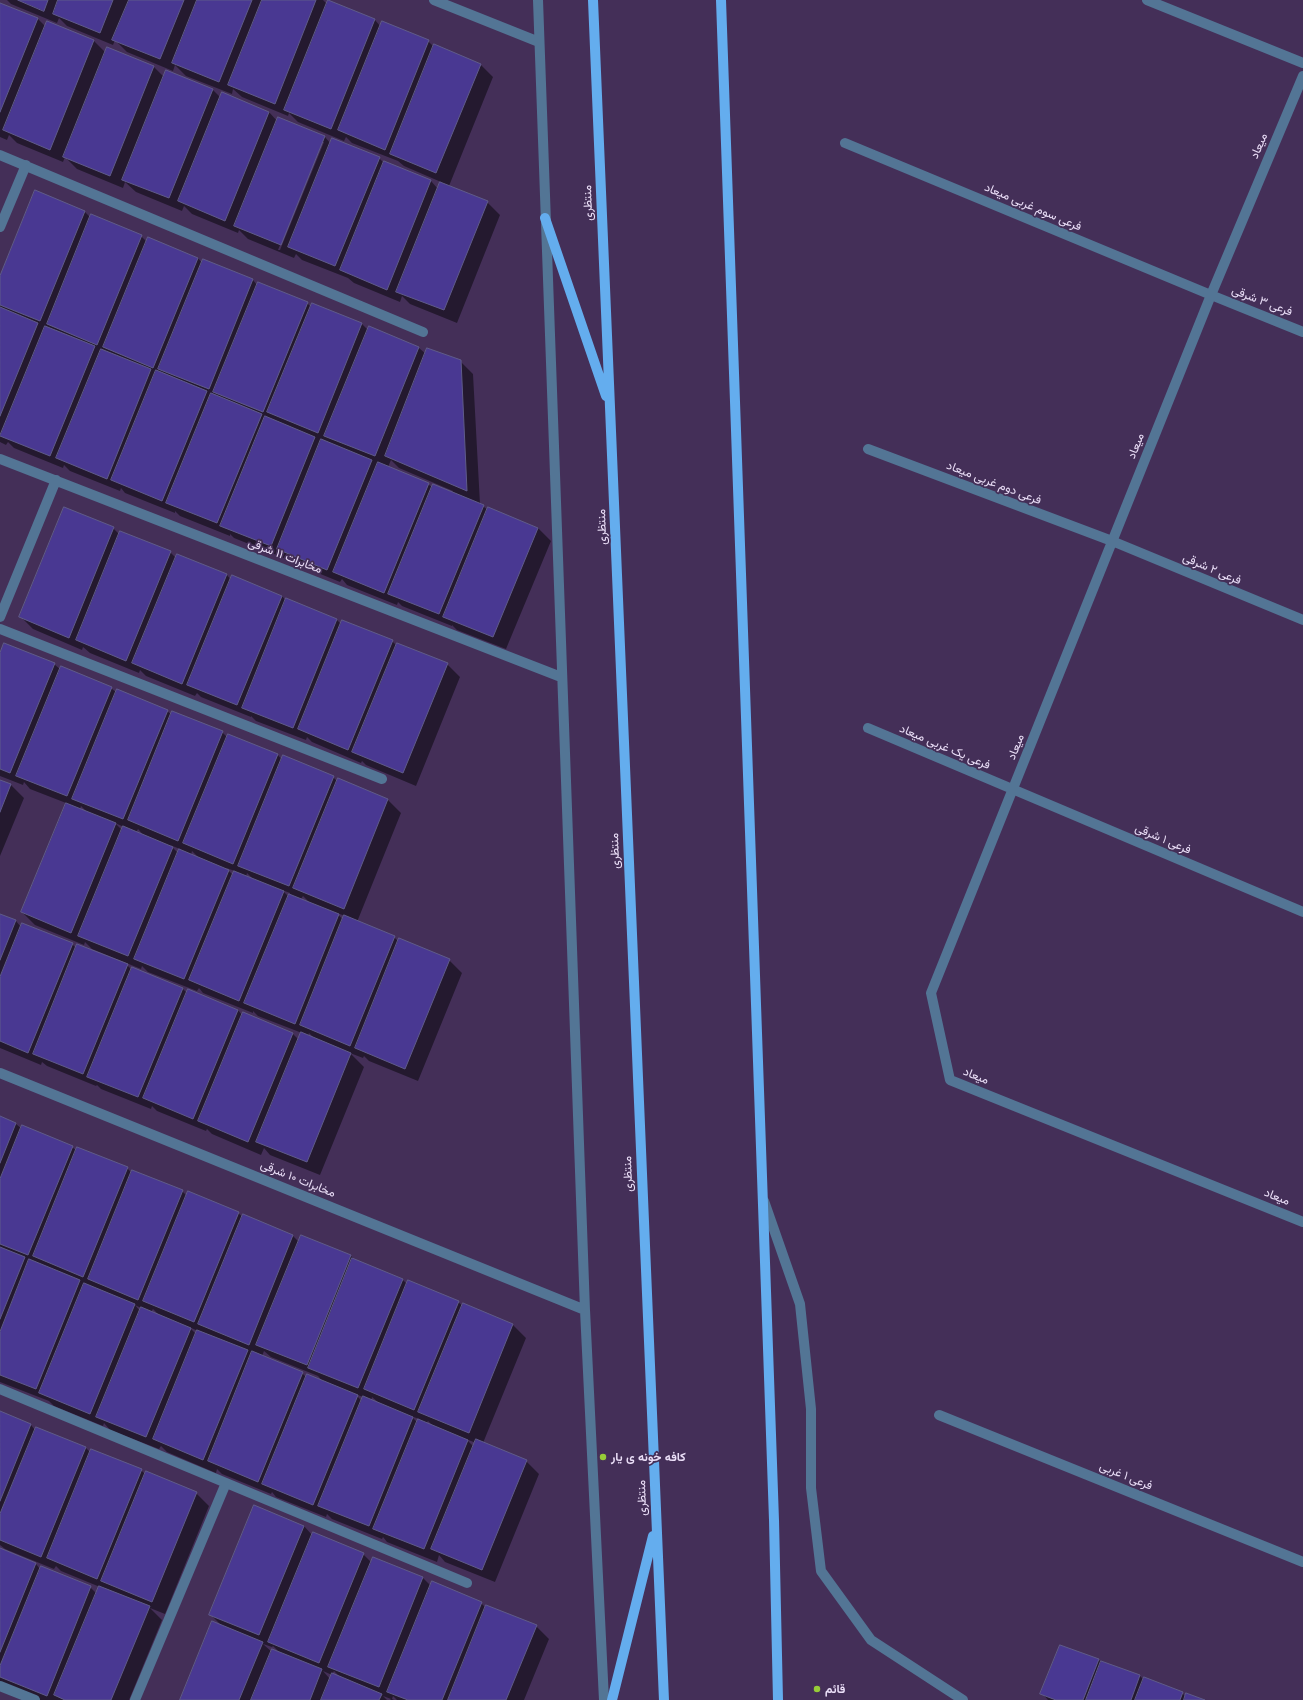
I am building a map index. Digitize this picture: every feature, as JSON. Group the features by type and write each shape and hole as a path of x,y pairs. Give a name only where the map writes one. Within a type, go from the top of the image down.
{"main road":[{"name":"منتظری","path":"593,0 664,1700"},
{"path":"721,0 775,1546 778,1700"},
{"path":"545,218 610,407"},
{"path":"612,1700 656,1524"}],"street":[{"path":"434,0 539,42"},
{"path":"538,0 561,677 585,1310 604,1700"},
{"path":"1147,0 1303,63"},
{"name":"میعاد","path":"1302,83 1211,295 931,993 950,1080 1303,1222"},
{"name":"فرعی سوم غربی میعاد","path":"845,143 1211,295"},
{"path":"0,155 423,332"},
{"path":"0,227 26,165"},
{"name":"فرعی ۳ شرقی","path":"1211,295 1303,332"},
{"name":"فرعی دوم غربی میعاد","path":"868,449 1112,541"},
{"name":"مخابرات ۱۱ شرقی","path":"0,459 561,677"},
{"path":"0,617 56,480"},
{"name":"فرعی ۲ شرقی","path":"1112,541 1303,620"},
{"path":"0,629 382,780"},
{"name":"فرعی یک غربی میعاد","path":"868,728 1013,789"},
{"name":"فرعی ۱ شرقی","path":"1013,789 1303,912"},
{"name":"مخابرات ۱۰ شرقی","path":"0,1073 585,1310"},
{"path":"763,1197 800,1304 811,1410 811,1488 821,1571 871,1640 963,1700"},
{"path":"0,1389 468,1583"},
{"name":"فرعی ۱ غربی","path":"939,1415 1303,1562"},
{"path":"135,1700 226,1483"},
{"path":"0,1686 35,1700"}],"building":[{"path":"18,0 48,0 44,11"},
{"path":"58,0 113,0 100,33 53,14"},
{"path":"129,0 184,0 160,59 112,40"},
{"path":"197,0 252,0 219,82 172,63"},
{"path":"262,0 316,0 275,104 228,85"},
{"path":"328,0 375,19 331,129 284,110"},
{"path":"0,3 38,18 0,112"},
{"path":"47,21 94,40 50,150 3,130"},
{"path":"382,21 429,40 385,150 338,130"},
{"path":"434,44 481,64 436,173 390,154"},
{"path":"107,47 154,66 110,176 63,157"},
{"path":"166,70 213,89 169,198 122,180"},
{"path":"222,92 269,112 225,221 178,201"},
{"path":"278,117 325,136 281,245 234,226"},
{"path":"332,138 380,157 335,266 288,247"},
{"path":"384,161 431,180 387,290 340,270"},
{"path":"440,182 488,201 444,310 396,292"},
{"path":"35,190 85,211 40,321 0,305 0,276"},
{"path":"91,214 142,235 97,345 47,324"},
{"path":"148,237 198,258 153,368 103,347"},
{"path":"203,259 253,279 209,389 158,369"},
{"path":"258,282 308,302 263,412 213,392"},
{"path":"312,303 362,323 318,433 267,412"},
{"path":"0,307 38,323 0,416"},
{"path":"45,326 95,346 50,456 0,436"},
{"path":"369,326 419,347 375,456 324,436"},
{"path":"427,348 461,360 467,491 385,456"},
{"path":"101,349 151,369 107,479 56,458"},
{"path":"156,370 207,391 162,501 111,480"},
{"path":"211,393 262,414 217,523 166,503"},
{"path":"265,416 315,437 271,546 220,526"},
{"path":"321,439 372,460 327,570 277,549"},
{"path":"378,462 429,483 384,593 333,572"},
{"path":"433,484 484,505 439,614 388,594"},
{"path":"64,507 114,527 69,638 19,617"},
{"path":"488,507 538,528 493,637 443,617"},
{"path":"120,531 171,551 126,661 76,640"},
{"path":"177,554 227,574 182,684 132,663"},
{"path":"232,575 282,596 237,705 187,685"},
{"path":"286,598 337,619 293,728 242,708"},
{"path":"342,620 393,640 348,750 298,729"},
{"path":"4,643 55,663 10,773 0,769 0,653"},
{"path":"397,643 448,663 403,773 352,752"},
{"path":"61,666 112,687 67,796 16,776"},
{"path":"117,689 168,710 123,819 72,799"},
{"path":"172,711 223,731 178,841 128,820"},
{"path":"228,734 278,754 233,864 183,843"},
{"path":"283,755 334,776 289,886 238,866"},
{"path":"338,778 388,799 344,909 293,888"},
{"path":"0,780 11,784 0,812"},
{"path":"66,803 116,823 71,933 21,912"},
{"path":"123,826 173,847 128,956 78,936"},
{"path":"179,849 229,870 184,979 134,959"},
{"path":"234,871 284,891 239,1001 189,980"},
{"path":"289,894 339,914 295,1024 244,1003"},
{"path":"0,914 16,920 0,960"},
{"path":"344,915 395,936 350,1046 300,1025"},
{"path":"22,923 73,943 28,1053 0,1041 0,977"},
{"path":"399,938 450,959 405,1069 355,1048"},
{"path":"77,944 128,964 83,1074 33,1054"},
{"path":"132,967 183,988 138,1097 87,1077"},
{"path":"188,989 238,1010 193,1119 143,1098"},
{"path":"243,1012 293,1033 248,1142 198,1121"},
{"path":"301,1032 351,1053 307,1162 256,1142"},
{"path":"0,1116 16,1123 0,1163"},
{"path":"22,1125 73,1146 28,1255 0,1244 0,1179"},
{"path":"77,1147 128,1167 83,1277 33,1256"},
{"path":"132,1170 183,1190 138,1300 88,1279"},
{"path":"188,1191 239,1212 194,1322 143,1301"},
{"path":"243,1214 293,1235 249,1345 198,1324"},
{"path":"301,1235 351,1255 307,1365 256,1345"},
{"path":"0,1247 25,1257 0,1319"},
{"path":"352,1258 403,1279 358,1388 308,1368"},
{"path":"29,1259 80,1280 36,1389 0,1375 0,1332"},
{"path":"408,1280 459,1301 414,1410 364,1389"},
{"path":"84,1283 135,1304 90,1414 39,1393"},
{"path":"463,1303 513,1324 469,1433 418,1412"},
{"path":"141,1307 191,1328 146,1437 96,1417"},
{"path":"197,1330 248,1350 203,1460 153,1439"},
{"path":"252,1351 303,1372 258,1482 208,1461"},
{"path":"307,1374 358,1395 313,1505 262,1484"},
{"path":"363,1396 413,1417 369,1526 318,1506"},
{"path":"0,1411 31,1424 0,1501"},
{"path":"418,1419 468,1440 424,1549 373,1529"},
{"path":"36,1427 86,1447 41,1557 0,1540 0,1514"},
{"path":"476,1439 527,1460 482,1570 431,1549"},
{"path":"91,1449 142,1469 97,1579 47,1558"},
{"path":"146,1471 197,1492 152,1602 101,1581"},
{"path":"254,1505 304,1526 259,1635 209,1615"},
{"path":"313,1532 364,1553 319,1663 268,1642"},
{"path":"0,1548 36,1563 0,1652"},
{"path":"373,1557 423,1577 379,1687 328,1667"},
{"path":"41,1566 91,1586 47,1696 0,1677 0,1666"},
{"path":"432,1581 482,1602 442,1700 408,1700 387,1692"},
{"path":"99,1586 150,1606 111,1700 65,1700 54,1695"},
{"path":"486,1605 537,1625 506,1700 448,1700"},
{"path":"212,1621 263,1642 239,1700 180,1700"},
{"path":"1060,1645 1099,1659 1083,1700 1056,1700 1040,1694"},
{"path":"272,1649 322,1669 310,1700 251,1700"},
{"path":"1101,1661 1140,1675 1131,1700 1086,1700"},
{"path":"332,1673 382,1694 379,1700 321,1700"},
{"path":"1144,1677 1183,1692 1180,1700 1135,1700"},
{"path":"1186,1693 1205,1700 1184,1700"}],"place":[{"name":"کافه خونه ی یار","path":"603,1457"},
{"name":"قائم","path":"817,1689"}]}
